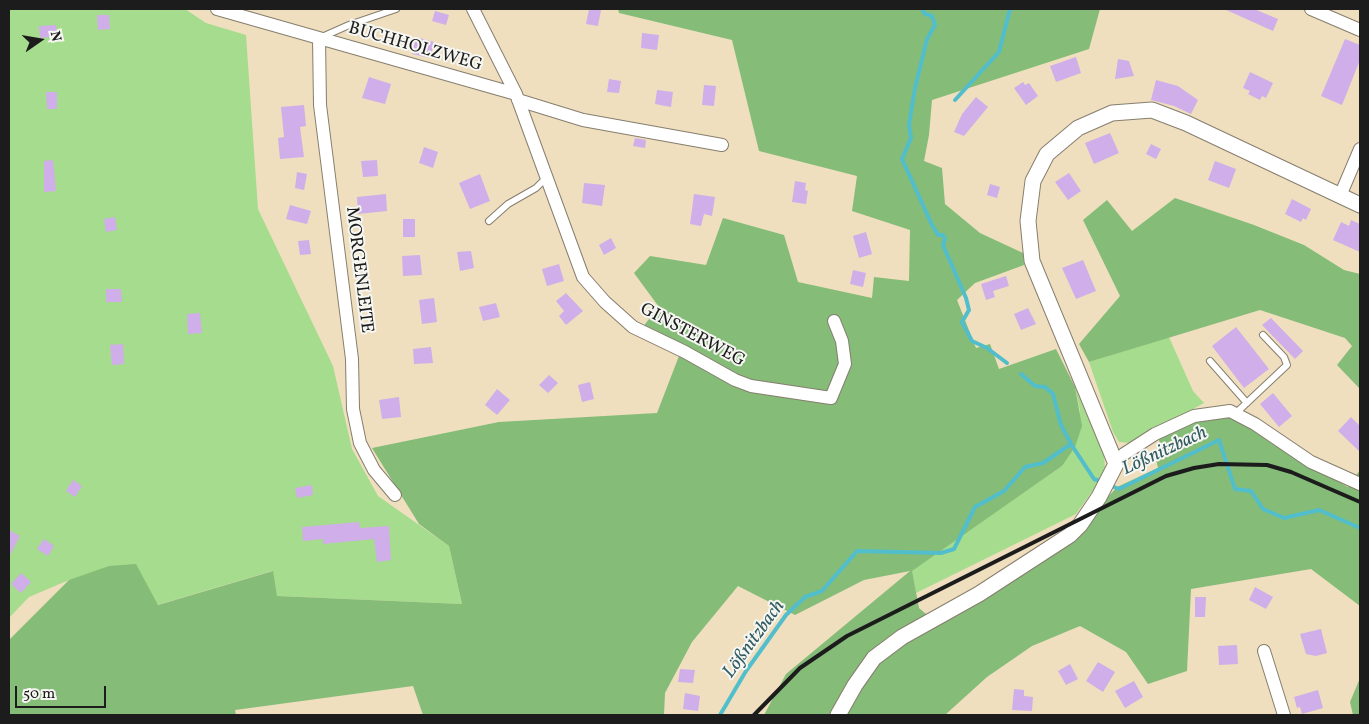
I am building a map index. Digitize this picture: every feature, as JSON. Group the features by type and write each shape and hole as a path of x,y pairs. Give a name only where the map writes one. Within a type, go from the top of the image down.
{"street":[{"name":"BUCHHOLZWEG","path":"218,9 517,97 583,120 722,145"},
{"name":"GINSTERWEG","path":"473,9 517,97 583,277 605,302 633,326 735,380 751,386 831,398 845,364 842,341 834,322"},
{"path":"1311,9 1360,30"},
{"name":"MORGENLEITE","path":"319,38 320,105 352,359 353,409 356,428 360,443 374,470 394,495"},
{"path":"1116,464 1032,261 1028,221 1033,181 1047,154 1078,128 1112,113 1152,110 1186,123 1360,205"},
{"path":"1340,196 1360,149"},
{"path":"838,715 874,658 902,637 979,594 1060,544 1080,525 1099,497 1116,464 1124,454 1156,434 1194,416 1230,411 1236,413 1311,462 1360,484"},
{"path":"1264,651 1284,715"}],"lane":[{"path":"319,38 349,24 396,9"},
{"path":"489,221 508,204 536,188 546,178"},
{"path":"1236,413 1287,365 1284,357 1263,335"},
{"path":"1210,361 1247,403"}],"green space":[{"path":"9,9 185,9 206,23 246,35 258,209 333,366 352,449 378,496 449,546 462,604 277,596 272,571 157,605 69,580 29,597 9,618"},
{"path":"618,9 1100,9 1089,49 932,100 929,135 924,161 942,168 945,204 980,233 1023,253 1024,265 975,283 957,300 976,348 990,344 999,369 1056,349 1075,387 1082,426 1075,447 1062,466 912,571 919,608 939,625 1090,517 1117,487 1158,468 1156,459 1162,450 1158,437 1178,427 1225,414 1242,421 1268,441 1348,487 1360,470 1360,606 1311,569 1191,589 1187,671 1148,684 1126,652 1080,626 1032,646 987,677 945,715 764,715 786,674 910,571 864,580 795,615 738,586 692,642 665,693 664,715 423,715 413,686 235,710 236,715 9,715 9,640 69,580 109,566 136,564 158,605 273,571 277,596 462,604 449,546 419,524 372,448 499,422 657,413 679,356 636,335 659,307 634,273 650,256 706,265 723,218 784,235 798,282 872,298 874,277 909,281 910,230 852,211 857,176 759,151 732,40 619,13"},
{"path":"1175,198 1254,225 1304,245 1344,270 1360,274 1360,389 1337,365 1352,346 1345,338 1260,310 1089,362 1079,344 1120,296 1083,220 1107,200 1132,231"},
{"path":"1169,337 1193,391 1204,403 1131,443 1119,442 1113,432 1089,362"},
{"path":"1075,387 1104,455 1105,468 1099,482 1076,514 916,593 911,571 1062,466 1080,411"},
{"path":"1360,678 1360,715 1353,715 1350,702"}],"building":[{"path":"589,9 601,10 598,26 586,24"},
{"path":"1224,9 1254,9 1278,19 1273,31"},
{"path":"435,11 449,15 446,25 432,21"},
{"path":"97,15 109,15 110,29 98,30"},
{"path":"56,25 57,36 40,38 39,26"},
{"path":"642,33 659,35 657,50 641,48"},
{"path":"416,37 434,42 430,58 412,54"},
{"path":"1345,39 1360,45 1360,60 1342,105 1321,96"},
{"path":"1076,57 1081,73 1056,82 1050,66"},
{"path":"1118,59 1129,61 1134,76 1115,79"},
{"path":"1250,72 1273,83 1266,98 1262,96 1260,100 1248,94 1250,91 1243,88"},
{"path":"369,77 391,84 385,104 362,98"},
{"path":"609,79 621,81 619,93 607,92"},
{"path":"1156,80 1178,86 1198,100 1191,114 1174,106 1151,100"},
{"path":"1023,82 1025,85 1029,83 1038,96 1026,105 1014,88"},
{"path":"704,85 716,86 714,106 702,105"},
{"path":"657,90 673,92 671,107 655,104"},
{"path":"46,92 57,92 57,109 47,109"},
{"path":"976,97 988,107 964,136 954,132 962,114"},
{"path":"304,105 306,126 300,127 304,157 280,159 278,138 284,137 281,107"},
{"path":"1110,133 1119,153 1094,164 1085,143"},
{"path":"635,138 646,140 645,148 633,146"},
{"path":"1151,144 1161,149 1156,159 1146,154"},
{"path":"424,147 438,152 433,168 419,163"},
{"path":"53,160 56,191 44,192 44,161"},
{"path":"377,160 378,176 363,177 361,161"},
{"path":"1215,161 1236,169 1229,188 1208,180"},
{"path":"297,172 307,174 304,190 295,188"},
{"path":"1069,173 1081,191 1068,200 1055,182"},
{"path":"480,174 490,201 470,209 459,183"},
{"path":"795,181 806,183 805,190 808,191 806,204 792,202"},
{"path":"584,183 605,185 602,206 582,203"},
{"path":"990,184 1000,187 997,198 987,195"},
{"path":"386,194 387,211 358,214 357,197"},
{"path":"694,194 715,197 712,216 704,214 701,226 690,224"},
{"path":"1292,199 1311,209 1306,220 1303,218 1301,222 1285,214"},
{"path":"290,205 311,211 307,224 286,219"},
{"path":"115,217 117,230 106,232 104,219"},
{"path":"403,219 415,219 415,237 403,237"},
{"path":"1351,220 1360,224 1360,252 1333,240 1341,222 1349,226"},
{"path":"866,232 872,254 859,258 853,236"},
{"path":"611,238 616,248 604,255 599,245"},
{"path":"309,240 311,254 300,255 298,241"},
{"path":"471,251 474,268 460,271 457,252"},
{"path":"420,255 422,275 403,276 402,256"},
{"path":"1083,260 1096,291 1076,299 1062,268"},
{"path":"559,264 564,281 547,286 542,269"},
{"path":"853,270 866,273 863,287 850,284"},
{"path":"1006,276 1009,286 993,291 995,297 986,300 981,284"},
{"path":"106,289 121,289 122,302 106,302"},
{"path":"566,293 583,311 566,325 559,316 564,311 556,301"},
{"path":"434,298 437,322 422,324 419,300"},
{"path":"496,303 500,317 483,321 479,307"},
{"path":"1028,308 1036,324 1021,330 1014,314"},
{"path":"200,313 202,333 188,334 187,314"},
{"path":"1271,318 1303,351 1295,359 1262,325"},
{"path":"1236,327 1269,369 1244,388 1212,346"},
{"path":"123,344 124,364 112,365 110,345"},
{"path":"431,347 433,363 414,364 413,349"},
{"path":"549,375 558,383 548,393 539,385"},
{"path":"590,382 594,399 582,402 578,385"},
{"path":"497,389 510,400 497,415 485,405"},
{"path":"1273,393 1292,416 1279,427 1260,404"},
{"path":"399,397 401,417 382,419 379,400"},
{"path":"1351,417 1360,426 1360,452 1338,431"},
{"path":"73,480 82,486 75,497 66,491"},
{"path":"312,485 313,495 297,498 295,488"},
{"path":"359,522 360,528 389,526 391,560 377,562 374,539 323,544 323,539 303,541 302,527"},
{"path":"9,530 20,536 9,557"},
{"path":"44,539 54,546 48,556 37,549"},
{"path":"21,573 31,582 21,593 11,584"},
{"path":"1255,587 1273,597 1266,609 1249,600"},
{"path":"1195,597 1206,597 1205,617 1195,617"},
{"path":"1321,629 1327,653 1316,656 1306,654 1300,634"},
{"path":"1237,645 1238,664 1219,665 1218,646"},
{"path":"1098,662 1115,672 1103,692 1086,681"},
{"path":"1070,664 1078,679 1066,685 1058,671"},
{"path":"680,669 695,670 693,683 678,682"},
{"path":"1134,681 1143,697 1125,708 1115,691"},
{"path":"1014,689 1024,690 1024,696 1033,697 1032,711 1012,710"},
{"path":"1318,690 1323,708 1302,714 1300,707 1297,708 1294,697"},
{"path":"685,693 700,696 698,711 683,709"}],"waterway":[{"path":"922,9 925,14 932,16 935,25 927,39 915,88 909,125 911,138 902,159 932,225 938,235 943,235 945,239 943,245 966,298 969,310 962,322 972,341 987,348 1007,363"},
{"path":"955,100 999,52 1010,9"},
{"path":"1021,374 1035,386 1045,387 1053,394 1061,425 1071,444"},
{"name":"Lößnitzbach","path":"1109,485 1119,489 1219,440 1235,489 1251,491 1263,509 1284,518 1319,510 1360,528"},
{"name":"Lößnitzbach","path":"720,715 746,671 786,615 805,597 822,591 857,551 941,553 954,549 975,507 1004,491 1025,467 1043,463 1071,444 1094,479 1103,482"}],"railway":[{"path":"754,715 800,668 847,636 1166,476 1194,468 1219,464 1267,465 1291,472 1360,502"}]}
